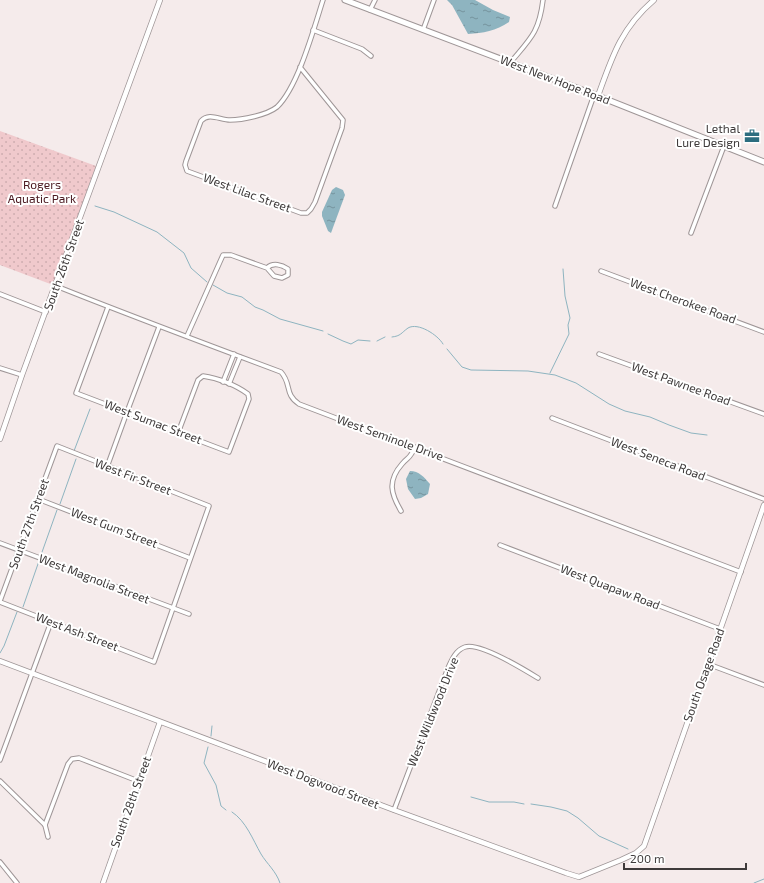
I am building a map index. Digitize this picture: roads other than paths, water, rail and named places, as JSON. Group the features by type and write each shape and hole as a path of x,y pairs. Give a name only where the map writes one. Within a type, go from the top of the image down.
{"main road":[{"name":"West New Hope Road","path":"344,0 764,162"}],"street":[{"name":"South 26th Street","path":"0,439 2,429 56,286 160,0"},
{"path":"300,67 324,0"},
{"path":"370,10 375,0"},
{"path":"424,30 434,0"},
{"path":"510,63 532,38 538,27 543,0"},
{"path":"555,206 596,96 619,42 635,18 654,0"},
{"path":"313,30 362,49 372,56"},
{"name":"West Lilac Street","path":"300,67 343,120 342,128 315,202 307,213 301,213 187,171 185,165 186,160 201,121 204,117 209,116 228,120 242,119 276,108 287,95 300,67"},
{"path":"691,233 724,146"},
{"path":"188,336 223,255 231,255 267,268 276,277 282,278 288,275 288,269 281,266 271,265 267,268"},
{"name":"West Cherokee Road","path":"601,271 764,332"},
{"name":"West Seminole Drive","path":"56,286 159,327 188,336 281,372 286,377 292,400 298,404 415,447 741,572"},
{"path":"0,294 46,312"},
{"name":"West Sumac Street","path":"108,307 76,393 229,452 249,399 248,394 229,384"},
{"path":"107,467 159,327"},
{"path":"223,382 234,354"},
{"name":"West Pawnee Road","path":"599,354 764,414"},
{"path":"178,433 198,380 203,376 229,384 240,357"},
{"path":"0,368 22,375"},
{"name":"West Seneca Road","path":"552,418 764,499"},
{"name":"West Fir Street","path":"57,446 107,467 210,506 190,558"},
{"name":"South 27th Street","path":"0,601 57,446"},
{"path":"400,511 393,496 391,487 395,473 402,464 411,457 415,447"},
{"name":"West Gum Street","path":"38,499 190,558"},
{"name":"South Osage Road","path":"644,846 720,629 762,517 764,505"},
{"name":"West Magnolia Street","path":"0,543 172,609 189,614"},
{"name":"West Quapaw Road","path":"500,545 720,629"},
{"path":"172,609 190,558"},
{"name":"West Ash Street","path":"0,601 154,662 172,609"},
{"path":"0,760 51,622"},
{"name":"West Wildwood Drive","path":"394,810 448,668 457,652 465,647 471,646 511,662 538,678"},
{"name":"West Dogwood Street","path":"0,661 394,810 579,877 636,853 644,846"},
{"path":"708,664 764,685"},
{"name":"South 28th Street","path":"103,883 160,722"},
{"path":"45,825 68,764 72,759 79,758 138,781"},
{"path":"0,781 45,825 48,836"},
{"path":"0,862 17,883"}],"water":[{"path":"447,0 475,0 510,17 509,22 499,28 489,31 468,34 452,5"},
{"path":"336,187 343,190 345,195 331,233 328,231 322,216 322,212 332,190"},
{"path":"410,471 419,473 430,484 428,494 421,498 415,499 408,489 406,479"}],"waterway":[{"path":"95,206 114,212 157,232 184,253 191,268 207,282"},
{"path":"550,373 569,334 568,325 570,318 565,296 563,269"},
{"path":"213,285 227,293 242,297 255,307 280,319 323,331"},
{"path":"392,337 399,335 408,328 417,327 432,333 443,344"},
{"path":"328,334 351,344 358,340 370,341"},
{"path":"377,341 385,337"},
{"path":"447,349 462,367 471,370 528,371 555,375 576,383 609,404 625,411 650,417 691,433 707,435"},
{"path":"74,451 90,409"},
{"path":"60,504 76,459"},
{"path":"41,555 57,510"},
{"path":"23,607 39,561"},
{"path":"0,653 17,612"},
{"path":"211,736 212,726"},
{"path":"208,747 204,763 216,785 221,806 226,810"},
{"path":"471,797 489,802 514,802 524,804"},
{"path":"531,804 567,811 578,818 599,836 628,849"},
{"path":"232,812 241,820 261,854 274,871 280,883"},
{"path":"754,883 764,879"}],"place":[{"name":"Lethal Lure Design","path":"752,136"}],"park label":[{"name":"Rogers Aquatic Park","path":"42,192"}]}
